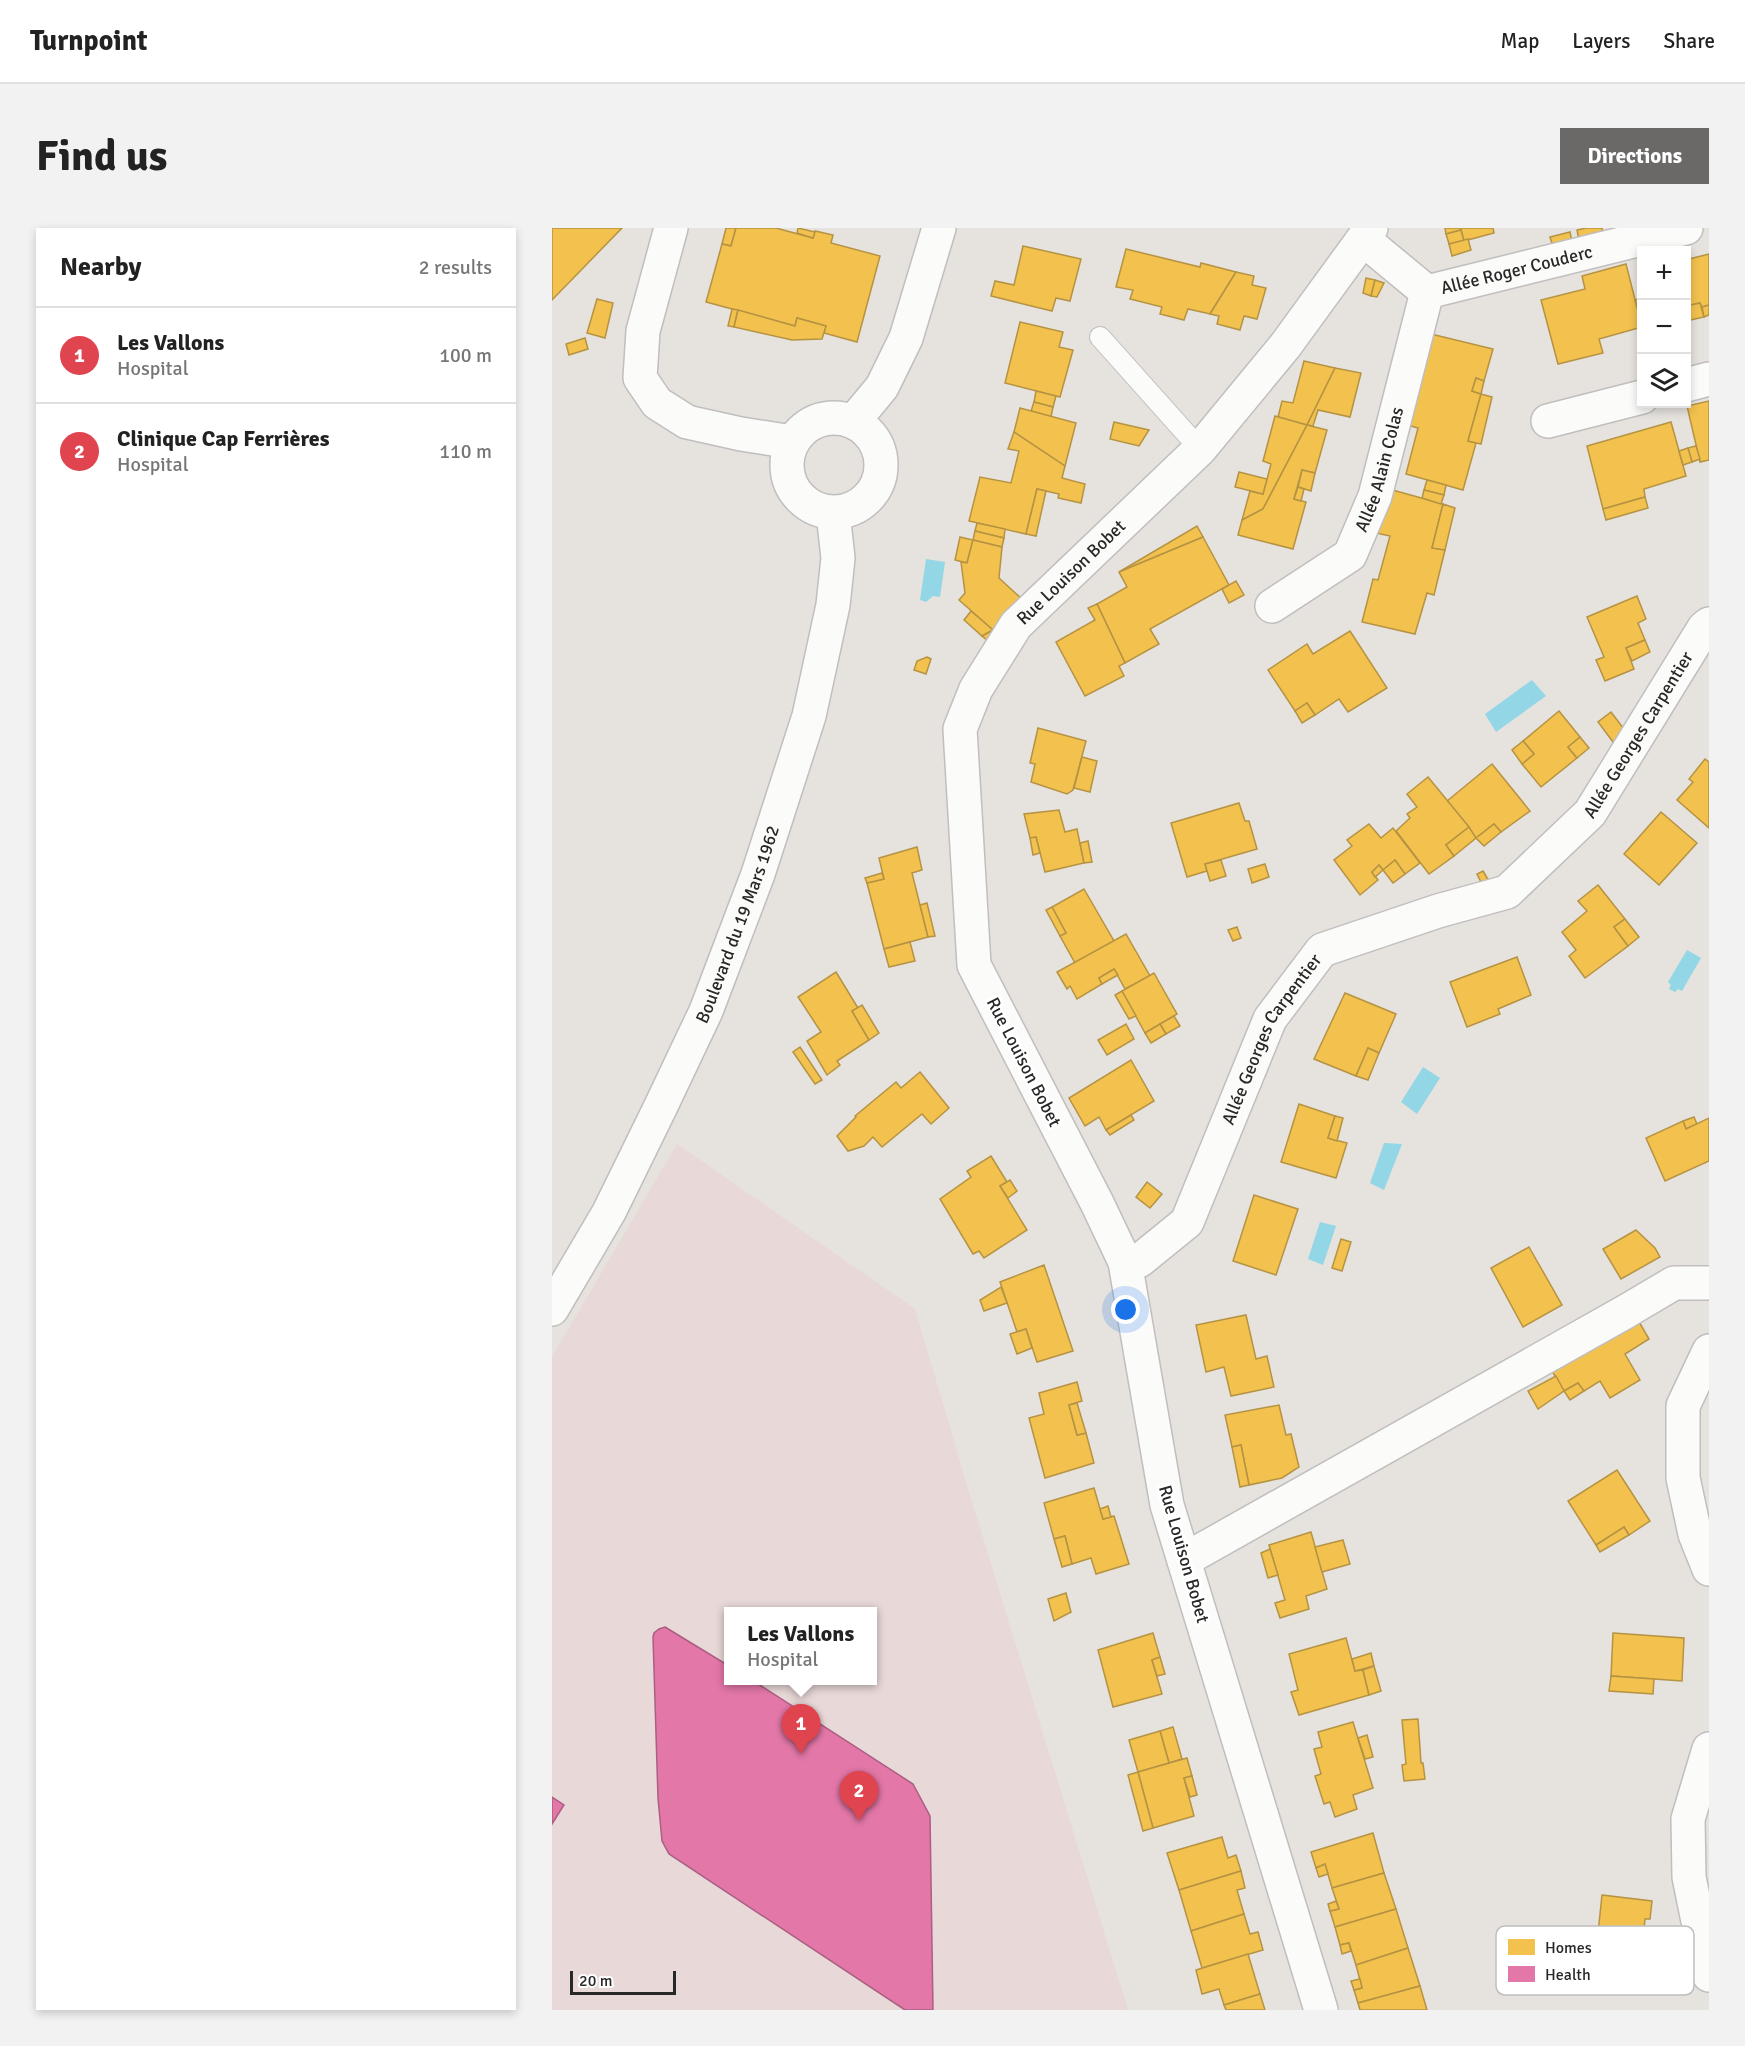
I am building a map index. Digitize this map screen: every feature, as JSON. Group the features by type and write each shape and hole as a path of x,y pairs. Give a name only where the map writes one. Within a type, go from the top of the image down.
{"street":[{"path":"671,228 643,331 640,378 657,403 687,422 792,442"},
{"path":"853,422 882,387 906,338 939,228"},
{"name":"Allée Roger Couderc","path":"1367,234 1427,292 1686,228"},
{"name":"Rue Louison Bobet","path":"1321,2010 1167,1505 1125,1263 1097,1203 974,965 960,729 976,689 1016,625 1200,449 1285,346 1367,234"},
{"name":"Allée Alain Colas","path":"1272,606 1350,555 1375,496 1427,292"},
{"path":"1691,384 1709,379"},
{"path":"1548,421 1637,398"},
{"path":"825,418 840,418 853,422 864,428 873,438 879,450 880,475 876,488 858,506 833,513 814,508 798,497 788,480 786,460 792,442 800,430 825,418"},
{"name":"Boulevard du 19 Mars 1962","path":"552,1310 609,1212 706,1011 758,874 809,716 833,605 838,558 833,513"},
{"name":"Allée Georges Carpentier","path":"1125,1263 1139,1261 1187,1222 1270,1018 1322,950 1507,892 1590,813 1704,628 1709,624"},
{"path":"1184,1560 1674,1283 1709,1283"},
{"path":"1709,1351 1683,1406 1683,1478 1695,1534 1709,1569"},
{"path":"1709,1749 1688,1819 1689,1877 1709,1975"}],"lane":[{"path":"1100,337 1200,449"}],"shaded area":[{"path":"677,1144 915,1309 1128,2010 552,2010 552,1357"}],"water":[{"path":"926,559 945,562 940,597 933,596 926,602 920,600"},
{"path":"1532,680 1546,696 1496,732 1485,714"},
{"path":"1687,950 1701,958 1682,991 1678,989 1675,992 1669,989 1671,985 1668,982"},
{"path":"1423,1067 1440,1078 1417,1114 1401,1102"},
{"path":"1384,1143 1402,1144 1384,1190 1370,1183"},
{"path":"1320,1222 1336,1226 1323,1265 1308,1259"}],"building: Homes":[{"path":"552,228 622,228 552,300"},
{"path":"726,228 736,228 731,246 722,244"},
{"path":"736,228 776,228 813,238 815,231 833,235 831,243 880,256 857,342 824,333 826,326 797,318 795,326 706,302 722,244 731,246"},
{"path":"798,228 815,232 813,238 797,233"},
{"path":"1445,228 1493,228 1494,233 1464,241 1461,230 1446,234"},
{"path":"1602,228 1603,234 1579,240 1577,230"},
{"path":"1461,230 1464,241 1449,244 1446,234"},
{"path":"1570,232 1572,242 1553,247 1550,237"},
{"path":"1468,239 1471,250 1452,256 1449,244"},
{"path":"1023,246 1081,259 1070,301 1056,298 1052,311 991,296 995,281 1014,285"},
{"path":"1126,249 1200,267 1201,263 1236,272 1210,314 1188,309 1184,320 1160,314 1162,307 1130,299 1133,290 1116,287"},
{"path":"1709,254 1709,305 1702,307 1700,303 1691,305 1691,258"},
{"path":"1626,264 1637,307 1637,328 1599,339 1603,353 1558,364 1541,300 1585,289 1582,276"},
{"path":"1236,272 1254,276 1252,285 1266,288 1257,319 1244,316 1240,330 1217,324 1219,316 1210,314"},
{"path":"1366,278 1375,280 1371,296 1363,293"},
{"path":"1375,280 1384,283 1377,297 1371,296"},
{"path":"597,299 613,303 605,338 587,333"},
{"path":"1700,303 1704,317 1691,320 1691,305"},
{"path":"1709,305 1709,315 1704,317 1702,307"},
{"path":"732,309 738,310 734,327 728,326"},
{"path":"738,310 795,326 797,318 826,326 822,339 792,340 734,327"},
{"path":"1020,322 1063,332 1059,347 1073,350 1060,397 1005,383"},
{"path":"1431,334 1493,349 1484,381 1476,378 1472,391 1481,394 1468,441 1476,443 1463,490 1406,474 1418,428 1407,425"},
{"path":"585,338 588,349 569,355 566,344"},
{"path":"1304,361 1335,368 1307,425 1278,417 1282,401 1293,403"},
{"path":"1335,368 1361,373 1350,417 1318,410 1313,426 1307,425"},
{"path":"1476,378 1484,381 1481,394 1472,391"},
{"path":"1036,391 1056,396 1053,407 1034,402"},
{"path":"1481,394 1492,397 1481,444 1468,441"},
{"path":"1709,401 1709,460 1700,462 1687,408 1691,408 1691,405"},
{"path":"1034,402 1053,407 1051,417 1031,411"},
{"path":"1020,408 1076,423 1065,466 1014,432"},
{"path":"1275,416 1307,425 1263,509 1242,520 1250,491 1263,494 1271,464 1263,461"},
{"path":"1114,422 1149,430 1139,446 1110,439"},
{"path":"1671,422 1686,476 1644,489 1645,497 1603,509 1587,446"},
{"path":"1307,425 1327,430 1315,473 1302,470 1294,499 1306,502 1293,549 1238,535 1242,520 1263,509"},
{"path":"1014,432 1065,466 1062,478 1085,484 1081,503 1058,498 1059,494 1037,489 1026,534 969,521 980,477 1011,483 1019,451 1008,449"},
{"path":"1696,446 1700,459 1692,462 1688,448"},
{"path":"1688,448 1692,462 1683,465 1679,451"},
{"path":"1302,470 1315,473 1311,491 1298,487"},
{"path":"1239,472 1267,479 1263,494 1235,487"},
{"path":"1427,480 1446,485 1444,495 1424,490"},
{"path":"1298,487 1304,489 1301,501 1294,499"},
{"path":"1037,489 1046,491 1036,536 1026,534"},
{"path":"1389,489 1443,504 1432,548 1445,550 1434,595 1427,593 1415,634 1362,622 1373,579 1378,580 1390,536 1376,533"},
{"path":"1424,490 1444,495 1441,504 1422,498"},
{"path":"1645,497 1648,508 1606,520 1603,509"},
{"path":"1443,504 1455,508 1445,550 1432,548"},
{"path":"977,523 1005,529 1004,538 975,531"},
{"path":"1197,526 1203,537 1119,572"},
{"path":"975,531 1004,538 1002,547 973,540"},
{"path":"960,537 973,540 967,563 955,560"},
{"path":"1203,537 1229,585 1150,629 1159,644 1125,663 1097,604 1127,587 1119,572"},
{"path":"973,540 1002,547 999,578 1023,600 993,630 959,600 965,593 961,562 967,563"},
{"path":"1236,581 1244,595 1229,603 1222,589"},
{"path":"1637,596 1646,619 1638,623 1645,640 1626,648 1634,669 1605,681 1596,660 1604,657 1587,617"},
{"path":"1097,604 1125,663 1119,666 1124,676 1085,696 1056,642 1095,620 1088,608"},
{"path":"971,611 993,630 982,636 964,620"},
{"path":"993,630 987,640 982,636"},
{"path":"1350,631 1387,688 1348,712 1339,699 1315,715 1307,703 1295,711 1268,670 1307,644 1313,654"},
{"path":"1645,640 1650,652 1632,661 1626,648"},
{"path":"927,657 931,659 926,674 914,670 917,661"},
{"path":"1307,703 1315,715 1302,723 1295,711"},
{"path":"1559,711 1580,737 1568,747 1577,758 1541,787 1522,764 1534,754 1523,741"},
{"path":"1611,712 1627,733 1619,750 1598,722"},
{"path":"1038,728 1086,741 1073,790 1067,794 1031,782 1035,764 1030,763"},
{"path":"1580,737 1589,748 1577,758 1568,747"},
{"path":"1523,741 1534,754 1522,764 1512,750"},
{"path":"1082,757 1097,761 1090,792 1074,788"},
{"path":"1705,759 1709,762 1709,828 1677,800 1693,782 1689,779"},
{"path":"1492,764 1530,811 1501,832 1494,824 1476,838 1447,801"},
{"path":"1428,777 1469,827 1446,845 1454,856 1429,874 1396,831 1410,818 1407,814 1417,807 1407,794"},
{"path":"1239,803 1245,821 1249,821 1257,849 1205,864 1207,871 1187,877 1171,823"},
{"path":"1059,810 1065,832 1077,829 1084,863 1045,872 1036,837 1030,838 1024,814"},
{"path":"1661,812 1697,843 1659,885 1624,854"},
{"path":"1369,824 1381,838 1393,828 1420,863 1405,874 1395,860 1383,870 1379,865 1372,872 1378,880 1360,895 1334,860 1352,846 1347,840"},
{"path":"1494,824 1501,832 1484,846 1476,838"},
{"path":"1469,827 1476,838 1454,856 1446,845"},
{"path":"1036,837 1040,853 1033,855 1030,838"},
{"path":"1088,841 1092,862 1084,863 1080,843"},
{"path":"917,847 922,870 912,873 928,937 884,949 867,883 884,879 879,858"},
{"path":"1221,860 1226,876 1210,881 1205,864"},
{"path":"1395,860 1405,874 1393,883 1383,870"},
{"path":"1265,864 1269,877 1252,883 1248,869"},
{"path":"1379,865 1383,870 1375,877 1372,872"},
{"path":"1483,871 1492,886 1482,884 1477,874"},
{"path":"882,873 884,879 867,883 865,878"},
{"path":"1598,885 1625,919 1614,927 1628,946 1585,978 1569,956 1576,950 1562,932 1587,911 1578,901"},
{"path":"1084,889 1114,941 1075,963 1060,936 1066,933 1052,907"},
{"path":"927,903 935,936 928,937 920,905"},
{"path":"1052,907 1066,933 1060,936 1046,910"},
{"path":"1625,919 1639,937 1628,946 1614,927"},
{"path":"1237,927 1241,938 1233,941 1228,930"},
{"path":"1126,934 1150,976 1125,989 1114,969 1099,978 1102,984 1077,999 1070,986 1067,989 1057,972"},
{"path":"910,942 915,961 889,967 884,949"},
{"path":"1517,957 1531,995 1498,1009 1500,1014 1467,1027 1450,982"},
{"path":"1114,969 1118,975 1102,984 1099,978"},
{"path":"836,972 858,1008 852,1011 869,1040 837,1061 840,1065 827,1075 807,1041 821,1032 798,997"},
{"path":"1154,973 1177,1014 1145,1033 1122,991"},
{"path":"1122,991 1136,1016 1129,1019 1115,995"},
{"path":"1345,993 1396,1014 1379,1053 1368,1048 1356,1076 1314,1059"},
{"path":"862,1005 879,1033 869,1040 852,1011"},
{"path":"1174,1016 1180,1026 1166,1034 1160,1024"},
{"path":"1126,1024 1134,1039 1107,1055 1098,1040"},
{"path":"1160,1024 1166,1034 1151,1043 1145,1033"},
{"path":"800,1047 822,1080 815,1084 793,1052"},
{"path":"1368,1048 1379,1053 1368,1080 1356,1076"},
{"path":"1131,1060 1154,1101 1106,1130 1099,1117 1085,1126 1069,1098"},
{"path":"920,1072 949,1108 931,1124 922,1114 882,1147 873,1137 864,1146 848,1151 837,1136 855,1116 896,1082 901,1088"},
{"path":"1299,1104 1335,1116 1328,1138 1347,1143 1336,1178 1281,1162"},
{"path":"1131,1115 1134,1120 1110,1135 1106,1130"},
{"path":"1335,1116 1343,1118 1337,1141 1328,1138"},
{"path":"1694,1117 1697,1124 1686,1129 1683,1121"},
{"path":"1709,1118 1709,1161 1665,1181 1646,1138 1683,1121 1686,1129"},
{"path":"991,1156 1007,1182 1000,1186 1027,1230 984,1258 979,1251 973,1254 940,1199 971,1177 967,1171"},
{"path":"1010,1180 1017,1191 1008,1198 1000,1186"},
{"path":"1147,1182 1162,1194 1150,1208 1136,1197"},
{"path":"1254,1195 1298,1209 1276,1275 1233,1261"},
{"path":"1636,1230 1655,1248 1660,1257 1621,1279 1603,1249"},
{"path":"1341,1239 1351,1242 1342,1271 1332,1268"},
{"path":"1529,1247 1562,1305 1523,1327 1491,1268"},
{"path":"1044,1265 1073,1351 1037,1362 1026,1329 1017,1332 1000,1282"},
{"path":"1001,1287 1007,1303 984,1311 980,1300"},
{"path":"1246,1315 1256,1359 1267,1356 1274,1387 1231,1396 1224,1367 1206,1372 1196,1325"},
{"path":"1638,1320 1649,1339 1625,1354 1640,1380 1610,1398 1600,1381 1584,1391 1578,1383 1564,1391 1552,1371"},
{"path":"1026,1329 1032,1348 1017,1354 1010,1334"},
{"path":"1556,1376 1564,1391 1538,1409 1528,1391"},
{"path":"1077,1382 1082,1401 1069,1405 1077,1435 1086,1433 1094,1463 1045,1478 1029,1418 1044,1414 1039,1393"},
{"path":"1578,1383 1584,1391 1570,1400 1564,1391"},
{"path":"1077,1403 1086,1433 1077,1435 1069,1405"},
{"path":"1279,1405 1286,1435 1291,1434 1299,1467 1282,1478 1249,1485 1241,1445 1232,1447 1225,1415"},
{"path":"1241,1445 1249,1485 1240,1487 1232,1447"},
{"path":"1617,1470 1650,1521 1629,1535 1624,1527 1596,1545 1568,1501"},
{"path":"1094,1488 1103,1519 1114,1516 1129,1564 1096,1574 1091,1558 1072,1564 1065,1536 1054,1539 1044,1503"},
{"path":"1108,1506 1111,1517 1103,1519 1100,1509"},
{"path":"1624,1527 1629,1535 1600,1552 1596,1545"},
{"path":"1311,1532 1327,1589 1306,1596 1309,1609 1280,1618 1275,1603 1285,1600 1269,1545"},
{"path":"1065,1536 1072,1564 1062,1567 1054,1539"},
{"path":"1343,1540 1350,1564 1322,1572 1315,1547"},
{"path":"1270,1549 1278,1575 1268,1578 1261,1553"},
{"path":"1066,1593 1071,1612 1054,1621 1048,1599"},
{"path":"1153,1633 1160,1657 1152,1660 1162,1694 1113,1707 1098,1650"},
{"path":"1613,1633 1684,1638 1682,1681 1611,1676"},
{"path":"1346,1638 1355,1671 1363,1670 1369,1695 1299,1715 1291,1692 1298,1690 1289,1654"},
{"path":"1371,1653 1374,1666 1355,1671 1352,1659"},
{"path":"1160,1657 1165,1674 1157,1676 1152,1660"},
{"path":"1374,1666 1381,1691 1369,1695 1363,1670"},
{"path":"1611,1676 1654,1679 1653,1694 1609,1691"},
{"path":"1418,1719 1421,1763 1423,1763 1425,1779 1404,1781 1402,1765 1406,1764 1402,1720"},
{"path":"1353,1722 1373,1788 1353,1795 1357,1809 1335,1817 1330,1802 1324,1804 1315,1776 1321,1774 1314,1749 1322,1747 1318,1732"},
{"path":"1173,1727 1182,1759 1169,1763 1160,1731"},
{"path":"1160,1731 1169,1763 1138,1772 1129,1740"},
{"path":"1367,1735 1373,1757 1365,1759 1358,1738"},
{"path":"1187,1758 1192,1776 1184,1778 1194,1816 1153,1828 1138,1772"},
{"path":"1138,1772 1153,1828 1143,1831 1128,1775"},
{"path":"1192,1776 1197,1795 1190,1797 1184,1778"},
{"path":"1373,1833 1384,1873 1332,1888 1325,1864 1316,1868 1311,1852"},
{"path":"1222,1837 1228,1858 1236,1855 1241,1871 1179,1890 1167,1853"},
{"path":"1325,1864 1328,1874 1319,1877 1316,1868"},
{"path":"1241,1871 1245,1888 1237,1890 1244,1914 1191,1931 1179,1890"},
{"path":"1384,1873 1396,1909 1335,1927 1330,1911 1339,1909 1332,1888"},
{"path":"1602,1895 1652,1901 1650,1919 1645,1919 1644,1926 1599,1926"},
{"path":"1336,1901 1339,1909 1330,1911 1328,1904"},
{"path":"1396,1909 1408,1948 1356,1965 1349,1943 1340,1945 1335,1927"},
{"path":"1244,1914 1250,1934 1258,1932 1263,1950 1202,1968 1191,1931"},
{"path":"1349,1943 1351,1951 1342,1954 1340,1945"},
{"path":"1408,1948 1420,1986 1358,2003 1354,1990 1362,1988 1356,1965"},
{"path":"1248,1954 1260,1994 1224,2005 1219,1989 1202,1994 1196,1970"},
{"path":"1360,1979 1362,1988 1354,1990 1351,1981"},
{"path":"1420,1986 1427,2010 1360,2010 1358,2003"},
{"path":"1260,1994 1265,2010 1226,2010 1224,2005"}],"building: Health":[{"path":"665,1627 724,1663 724,1685 760,1685 913,1784 930,1816 933,2010 905,2010 669,1854 662,1841 658,1798 653,1637 659,1629"},
{"path":"552,1797 564,1805 552,1824"}],"place":[{"name":"Les Vallons","path":"801,1754"},
{"name":"Clinique Cap Ferrières","path":"859,1821"}]}
